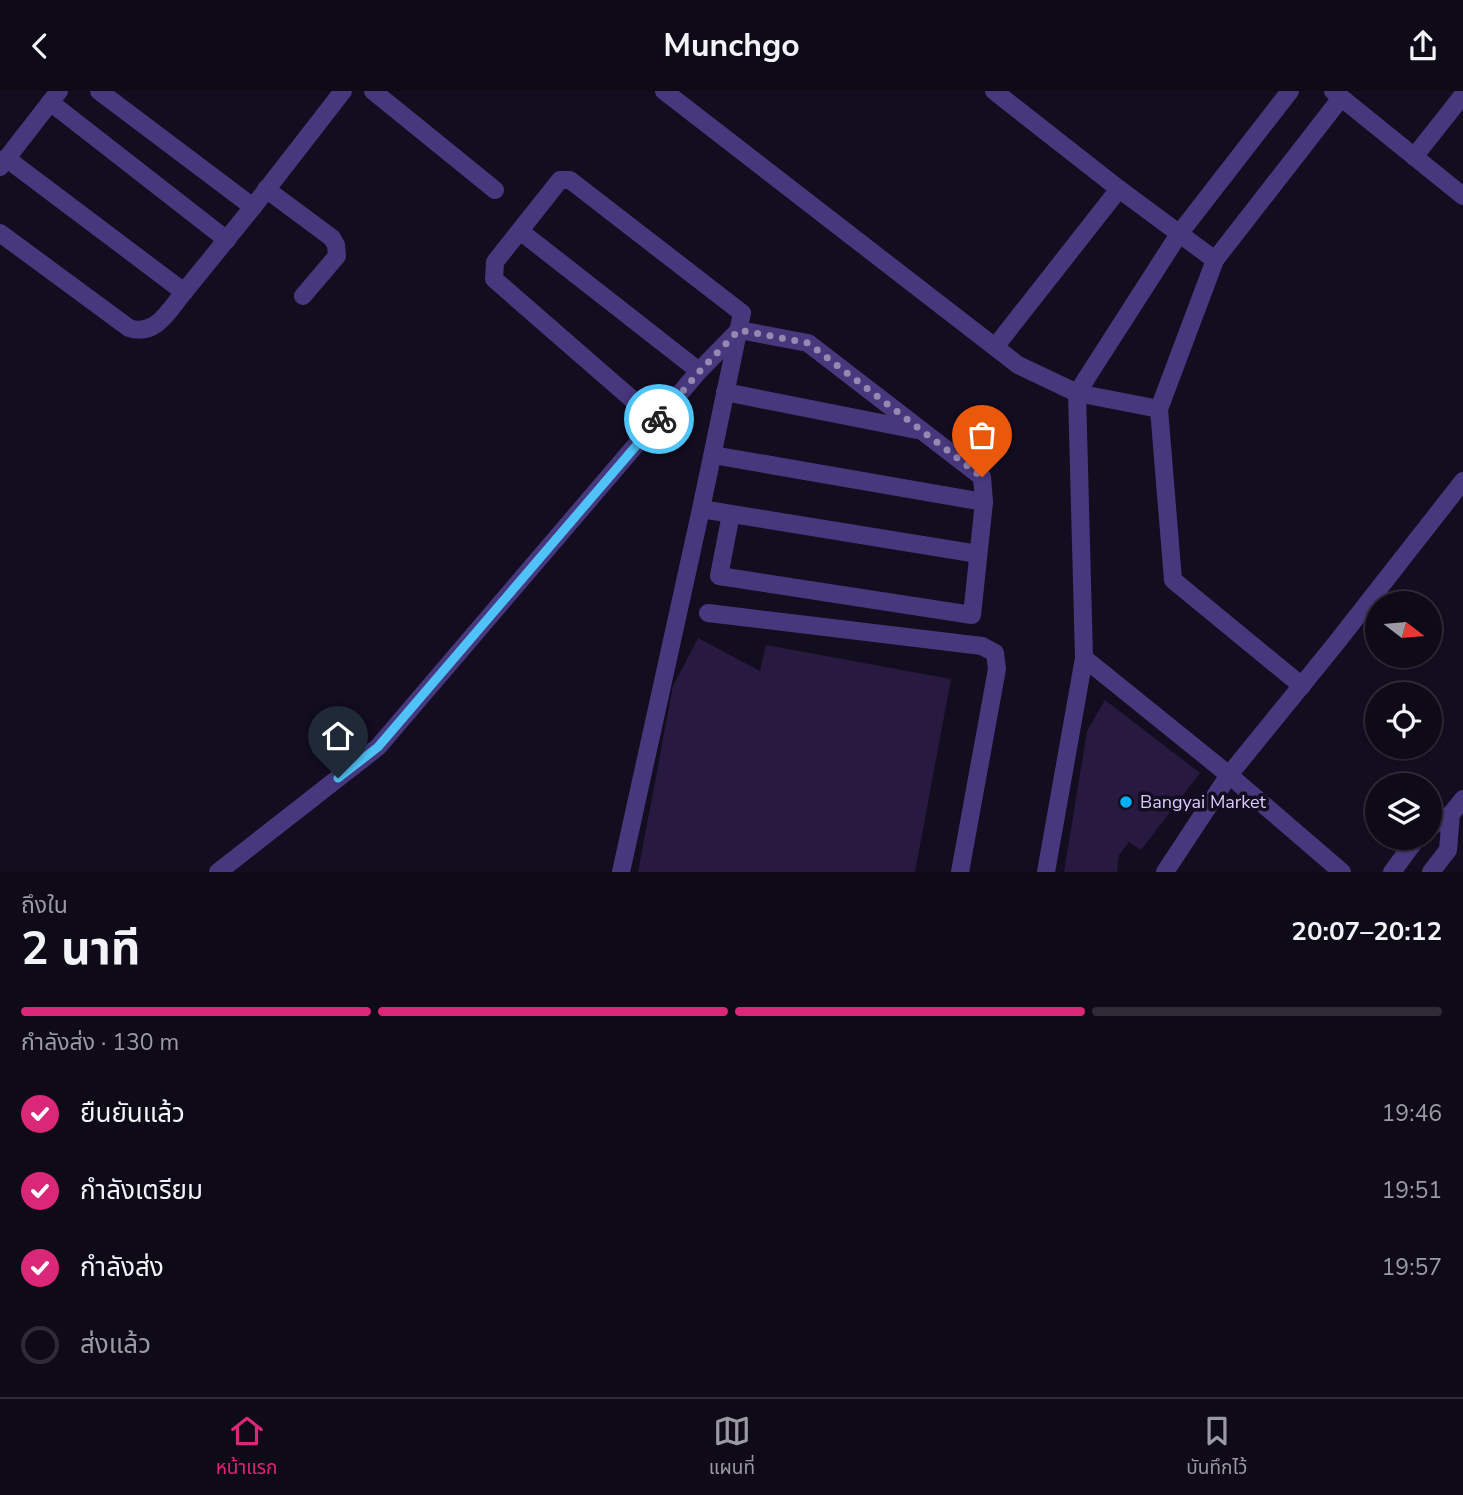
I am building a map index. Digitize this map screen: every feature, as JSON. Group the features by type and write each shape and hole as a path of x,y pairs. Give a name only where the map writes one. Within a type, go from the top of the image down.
{"street":[{"path":"99,91 253,207"},
{"path":"0,233 129,328 143,331 155,327 227,240 343,91"},
{"path":"373,91 495,190"},
{"path":"664,91 1018,365 1077,393 1159,409"},
{"path":"994,91 1215,260"},
{"path":"1046,872 1084,658 1077,393 1180,234 1290,91"},
{"path":"1302,685 1173,580 1159,409 1215,260 1337,94 1463,196"},
{"path":"1414,157 1463,95"},
{"path":"184,292 3,162 54,97 227,240"},
{"path":"621,872 702,509 742,313 570,180 560,180 495,262 494,279 657,421"},
{"path":"266,189 332,237 336,245 337,255 303,296"},
{"path":"995,347 1119,189"},
{"path":"520,231 699,372"},
{"path":"218,872 378,747 699,372 739,330"},
{"path":"730,514 719,576 972,615 984,502 982,477 808,343 739,330"},
{"path":"725,393 922,432"},
{"path":"713,455 984,502"},
{"path":"1165,872 1229,775 1463,481"},
{"path":"702,509 978,554"},
{"path":"708,613 982,646 995,653 997,669 960,872"},
{"path":"1084,658 1229,775 1342,872"},
{"path":"1442,820 1451,814 1463,799"},
{"path":"1431,872 1448,850 1451,814"},
{"path":"1392,872 1408,850"}],"building":[{"path":"698,638 760,671 766,645 951,679 915,872 638,872 673,686"},
{"name":"Bangyai Market","path":"1105,700 1200,773 1141,850 1129,842 1119,855 1117,872 1064,872 1087,731"}],"way so far":[{"path":"659,419 739,330 808,343 982,477"}],"place":[{"name":"Bangyai Market","path":"1126,802"}],"route":[{"path":"338,778 378,747 659,419"}]}
